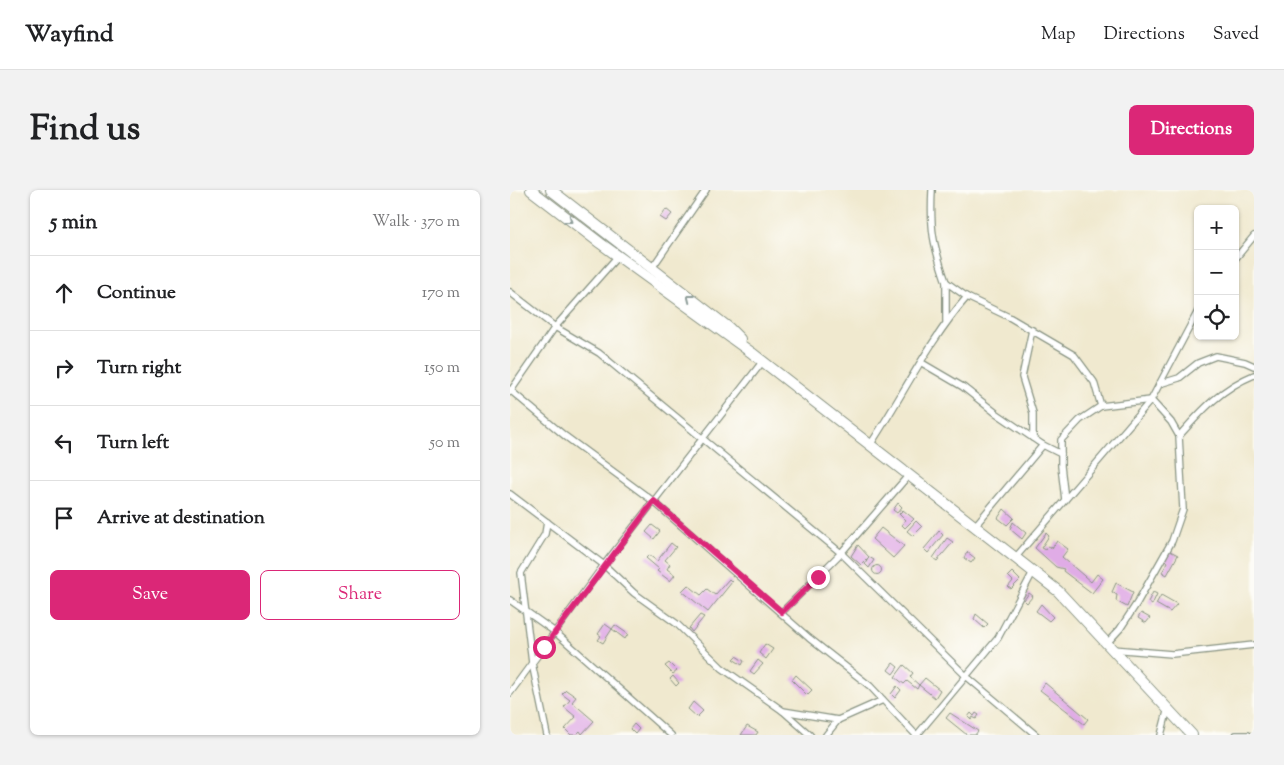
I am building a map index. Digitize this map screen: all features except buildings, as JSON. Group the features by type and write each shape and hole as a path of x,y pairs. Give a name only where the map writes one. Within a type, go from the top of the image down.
{"highway":[{"path":"530,190 763,361 908,476 1058,590 1192,735"},
{"path":"551,190 729,328 752,353"}],"street":[{"path":"652,268 706,190"},
{"path":"932,190 930,222 932,242 946,282 946,321"},
{"path":"1239,254 1254,236"},
{"path":"618,256 555,328 510,391 565,436 654,501 782,612 809,638 870,686 917,735 998,638 1033,572"},
{"path":"946,282 967,297 1074,354 1094,382 1101,406"},
{"path":"510,292 555,328 599,354 841,553 966,676 1036,735"},
{"path":"870,446 946,321 967,297"},
{"path":"1016,558 1151,400 1194,318"},
{"path":"1032,330 1022,377 1033,413 1033,438"},
{"path":"1159,384 1179,378 1198,363 1216,356 1254,366"},
{"path":"510,693 604,565 763,361"},
{"path":"922,363 963,388 1043,445 1061,454"},
{"path":"1179,436 1216,396 1237,382 1254,375"},
{"path":"1066,500 1061,440 1080,420 1101,406 1151,400"},
{"path":"1151,400 1171,422 1179,436 1183,509 1172,541 1110,646 1172,654 1254,645"},
{"path":"974,527 1043,445"},
{"path":"782,612 841,553 908,476"},
{"path":"510,494 604,565 634,593 677,624 722,668 783,711 810,735"},
{"path":"547,522 545,534 521,573 524,610 532,663 547,735"},
{"path":"510,600 555,632 672,735"},
{"path":"826,735 838,720 883,700"},
{"path":"1161,735 1168,708"},
{"path":"783,711 838,720"},
{"path":"1236,735 1248,735"}],"route":[{"path":"544,647 654,501 782,612 818,577"}]}
